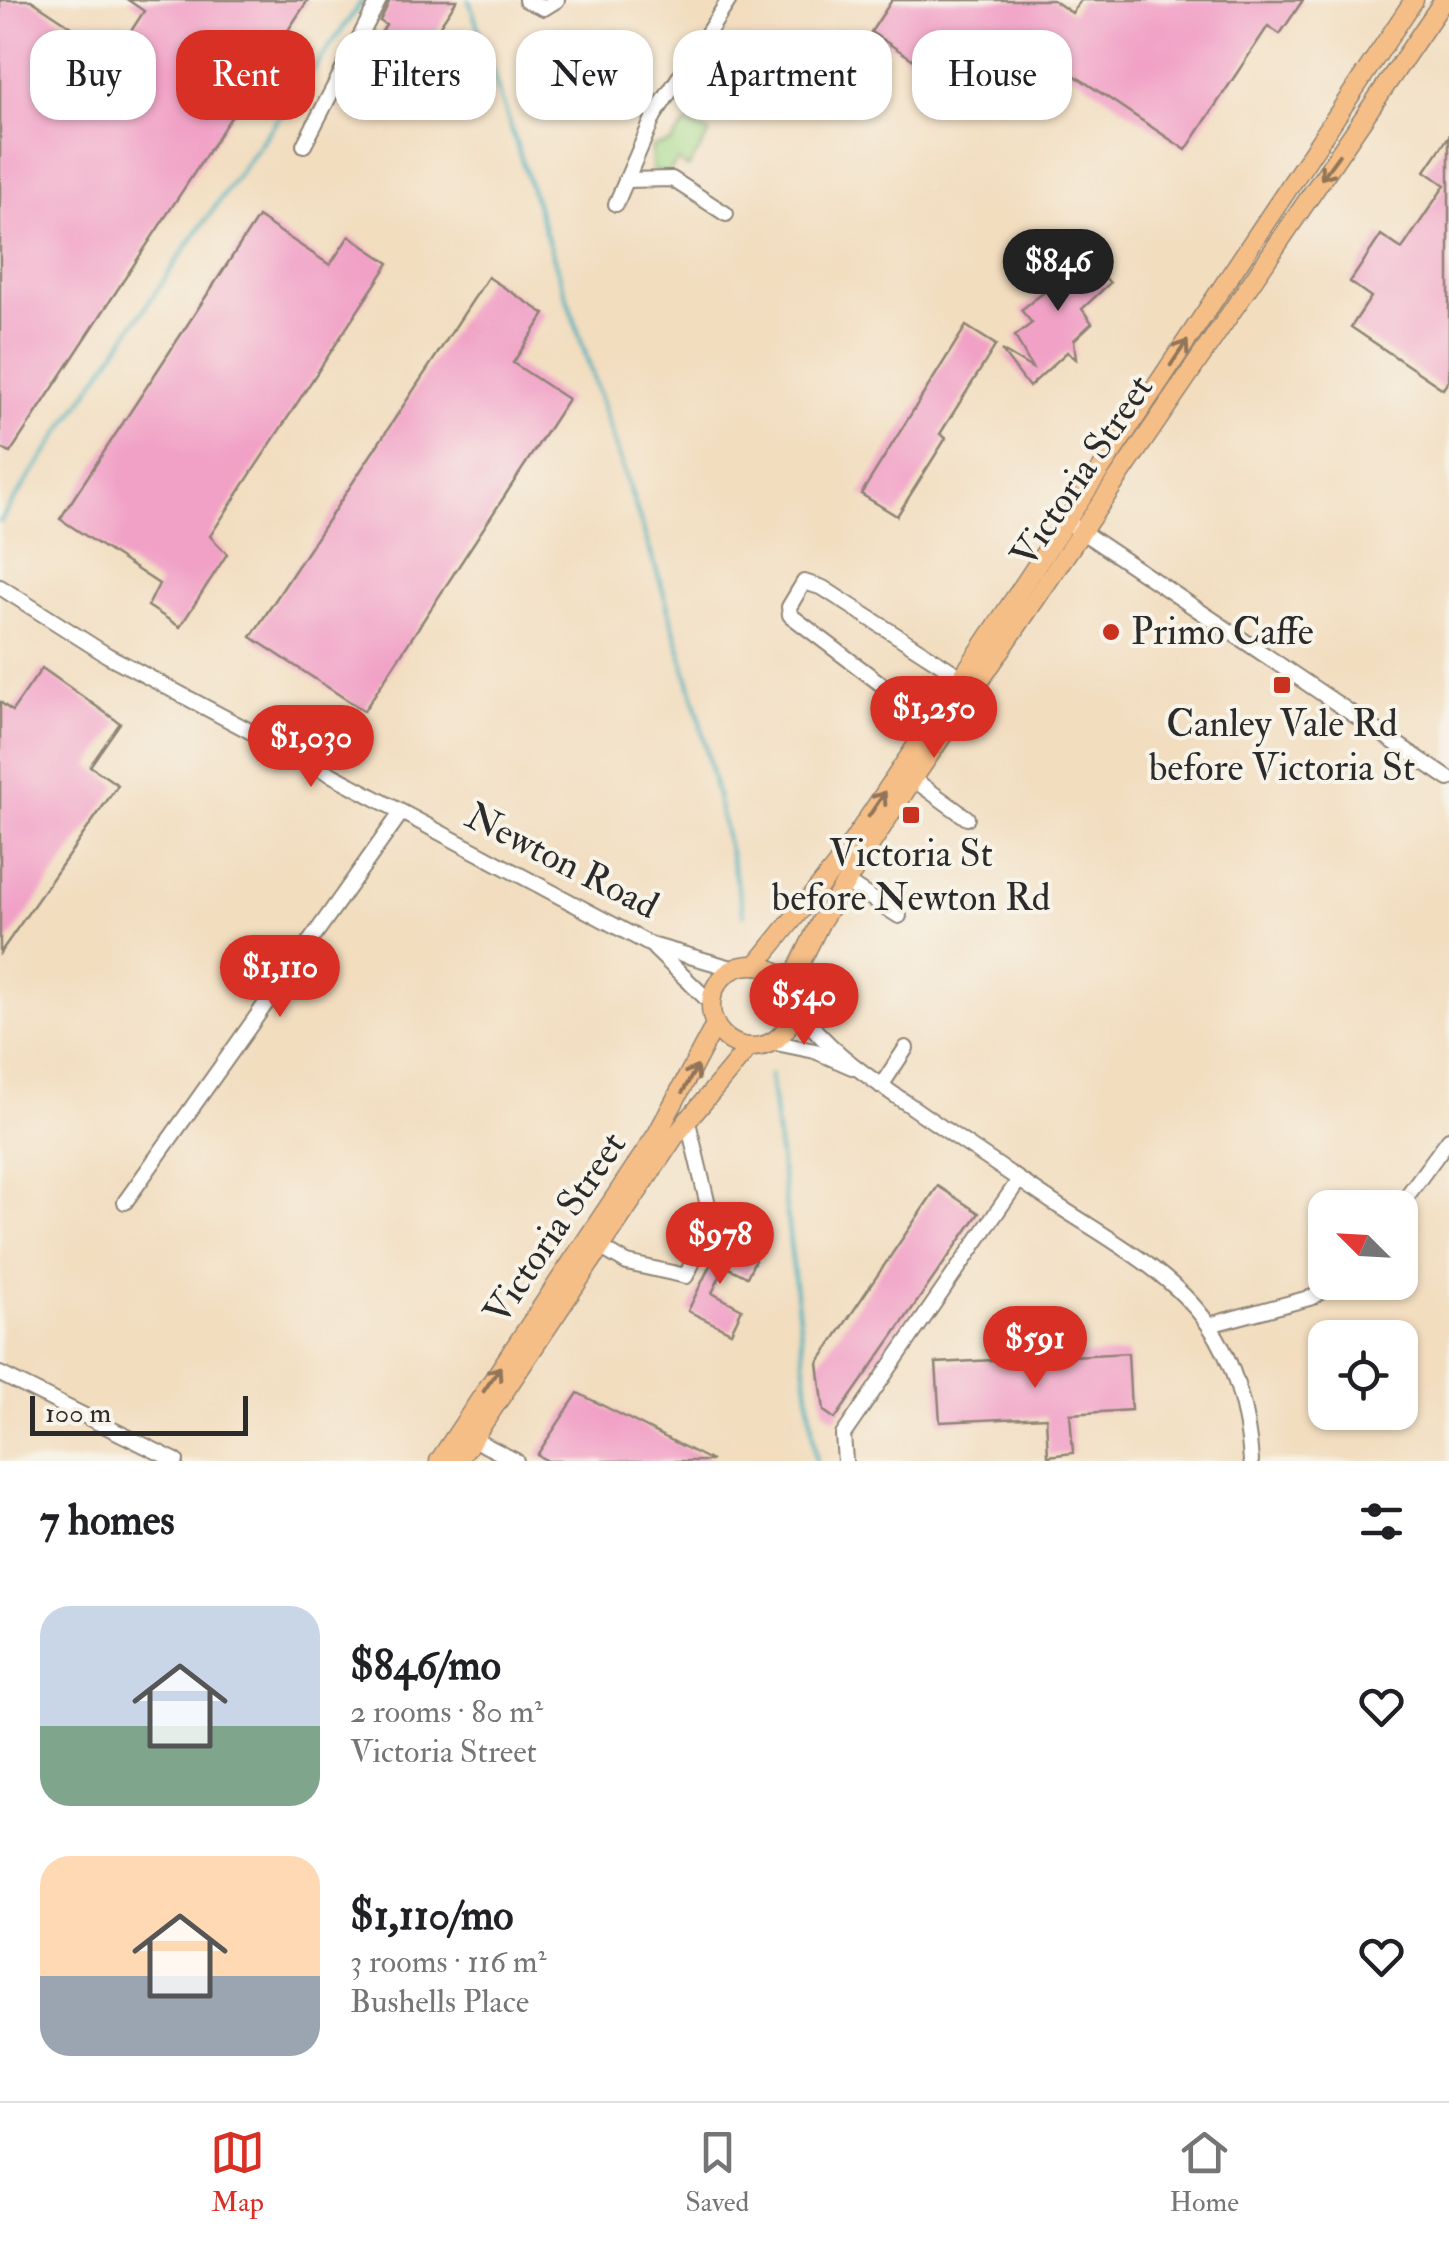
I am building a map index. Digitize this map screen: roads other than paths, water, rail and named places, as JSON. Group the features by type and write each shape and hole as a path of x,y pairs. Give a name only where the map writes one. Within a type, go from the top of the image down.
{"main road":[{"name":"Victoria Street","path":"790,992 846,882 1414,0"},
{"name":"Victoria Street","path":"756,966 817,893 961,677 1073,526 1444,0"},
{"path":"756,966 780,977 790,992 787,1027 770,1042 749,1047 735,1044 715,1025 711,1004 718,983 735,969 756,966"},
{"name":"Victoria Street","path":"439,1461 658,1134 715,1025"},
{"name":"Victoria Street","path":"458,1461 687,1118 749,1047"}],"street":[{"path":"304,146 379,0"},
{"path":"526,0 544,8 558,0"},
{"path":"616,204 654,116 729,0"},
{"path":"626,180 672,179 726,214"},
{"path":"1073,526 1449,780"},
{"path":"931,722 790,614 789,606 804,582 823,588 961,677"},
{"name":"Newton Road","path":"0,587 107,655 400,814 651,944 735,969"},
{"path":"913,780 966,818"},
{"path":"125,1202 400,814"},
{"path":"846,882 899,916"},
{"path":"651,944 711,1004"},
{"path":"790,992 812,1026 857,1069 1156,1273 1209,1325 1241,1396 1251,1461"},
{"path":"770,1042 815,1051 857,1069"},
{"path":"881,1086 906,1048"},
{"path":"600,1247 627,1263 686,1276 712,1222 687,1118"},
{"path":"1411,1190 1449,1139"},
{"path":"845,1461 843,1435 1019,1180"},
{"path":"1209,1325 1308,1299"},
{"path":"0,1374 176,1461"},
{"path":"473,1438 516,1461"}],"waterway":[{"path":"0,521 187,246 363,0"},
{"path":"469,0 661,584 698,713 744,915"},
{"path":"770,1074 816,1461"}],"place":[{"name":"Primo Caffe","path":"1111,632"},
{"name":"Canley Vale Rd before Victoria St","path":"1282,685"},
{"name":"Victoria St before Newton Rd","path":"911,815"}]}
